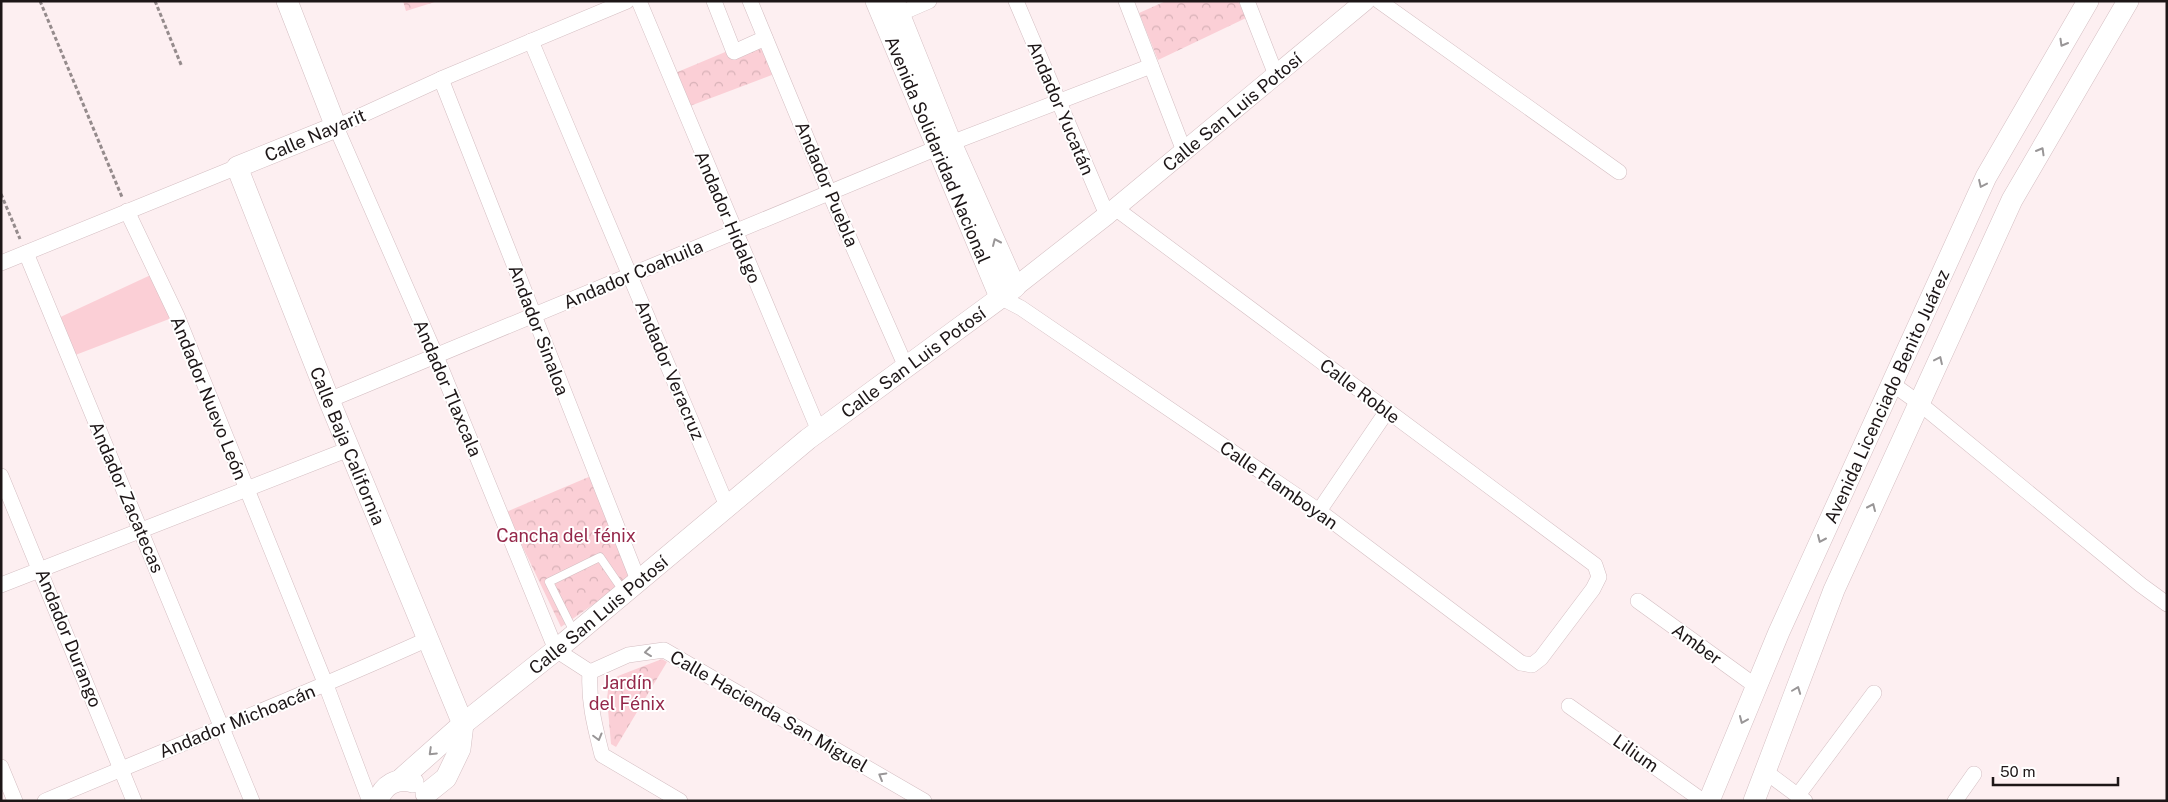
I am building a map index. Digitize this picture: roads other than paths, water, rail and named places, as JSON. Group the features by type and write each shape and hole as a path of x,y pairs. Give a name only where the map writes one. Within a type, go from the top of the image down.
{"main road":[{"path":"287,1 336,127"},
{"name":"Avenida Solidaridad Nacional","path":"876,1 944,145 1008,292"},
{"name":"Avenida Licenciado Benito Juárez","path":"1708,801 1783,623 1986,177 2088,1"},
{"name":"Avenida Licenciado Benito Juárez","path":"1754,801 1834,590 2012,200 2128,1"},
{"name":"Avenida Solidaridad Nacional","path":"896,8 944,145"},
{"name":"Calle Nayarit","path":"237,168 336,127"},
{"name":"Calle Baja California","path":"237,168 329,400 463,724"},
{"name":"Calle San Luis Potosí","path":"374,799 388,785 400,780 463,724 556,650 818,431 1008,292"},
{"path":"400,780 415,784 427,797 446,778 460,749 463,724"}],"street":[{"name":"Calle Nayarit","path":"336,127 441,79 627,1"},
{"name":"Andador Hidalgo","path":"639,1 818,431"},
{"path":"714,1 734,52 765,38"},
{"name":"Andador Puebla","path":"750,1 829,192 906,367"},
{"path":"896,8 929,1"},
{"name":"Andador Yucatán","path":"1016,1 1058,102 1111,212"},
{"path":"1126,1 1184,151"},
{"path":"1247,1 1276,75"},
{"path":"1379,1 1618,172"},
{"name":"Calle San Luis Potosí","path":"1008,292 1111,212 1361,3"},
{"name":"Andador Veracruz","path":"531,42 727,506"},
{"name":"Andador Coahuila","path":"329,400 944,145 1151,66"},
{"name":"Andador Sinaloa","path":"441,79 534,315 631,586"},
{"name":"Andador Tlaxcala","path":"336,127 436,356 556,650"},
{"name":"Calle Nayarit","path":"1,263 237,168"},
{"name":"Andador Nuevo León","path":"127,211 177,316 245,490 374,799"},
{"name":"Calle Roble","path":"1111,212 1387,411 1595,565 1598,577 1593,589 1541,658 1532,665"},
{"name":"Andador Zacatecas","path":"26,253 252,801"},
{"name":"Calle Flamboyan","path":"1008,292 1021,308 1319,511 1521,663 1532,665"},
{"path":"1891,383 1919,403 2141,585 2167,604"},
{"path":"1319,511 1387,411"},
{"path":"1,585 349,449"},
{"name":"Andador Durango","path":"1,476 41,568 134,801"},
{"name":"Amber","path":"1638,601 1757,687"},
{"name":"Andador Michoacán","path":"45,801 222,726 326,685 428,639"},
{"path":"556,650 590,672 589,688 592,714 602,755 680,801"},
{"name":"Calle Hacienda San Miguel","path":"590,672 628,655 664,650 924,801"},
{"path":"1766,772 1801,798 1874,693"},
{"name":"Lilium","path":"1569,706 1703,801"},
{"path":"1,767 4,782 15,801"},
{"path":"1955,801 1974,774"}],"lane":[{"path":"575,634 549,582 600,557 631,586"}],"park label":[{"name":"Cancha del fénix","path":"566,535"},
{"name":"Jardín del Fénix","path":"627,692"}]}
